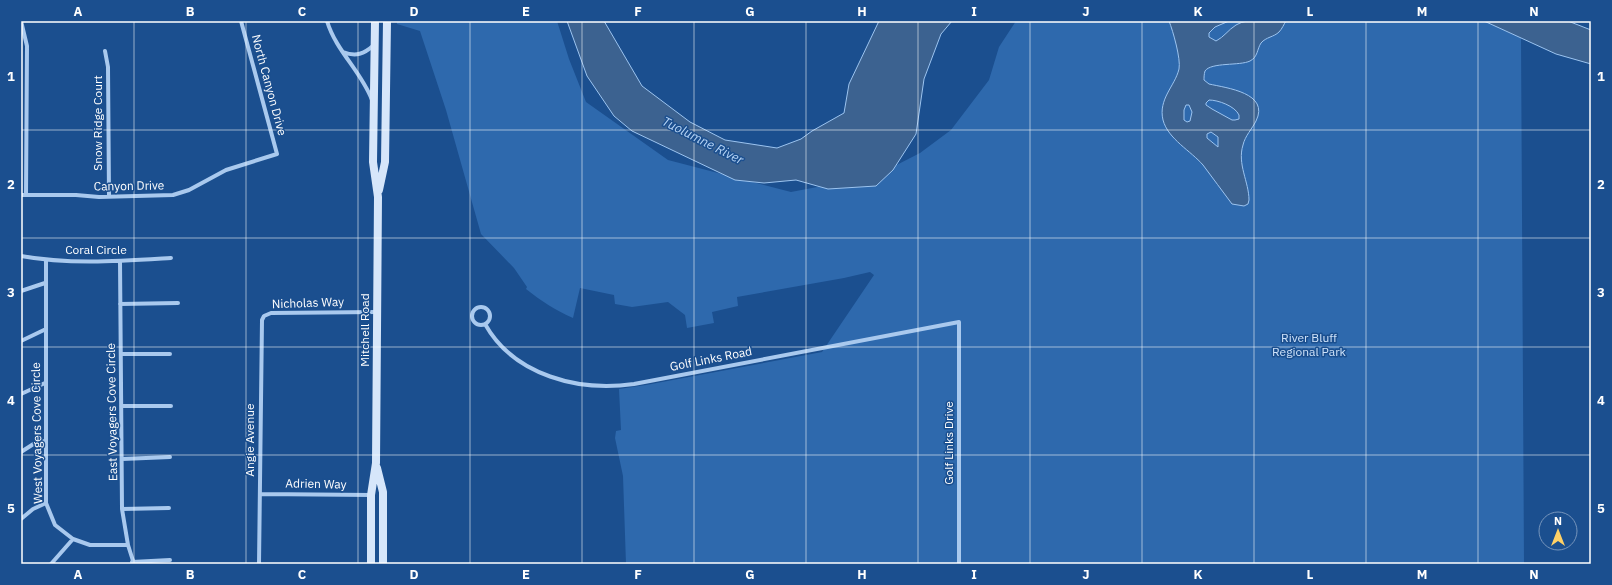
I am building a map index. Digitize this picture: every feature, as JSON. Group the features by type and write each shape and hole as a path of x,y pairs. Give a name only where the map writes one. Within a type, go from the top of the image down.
{"main road":[{"name":"Mitchell Road","path":"371,564 371,494 376,463 378,196 373,162 375,21"},
{"name":"Mitchell Road","path":"378,196 385,162 386,21"},
{"name":"Mitchell Road","path":"376,463 383,492 383,564"}],"street":[{"path":"21,21 27,46 27,113 24,195"},
{"name":"North Canyon Drive","path":"241,21 277,154"},
{"path":"327,21 336,43 367,87 374,106"},
{"path":"342,52 358,55 368,50 375,44"},
{"name":"Snow Ridge Court","path":"105,52 108,67 109,196"},
{"path":"21,113 27,113"},
{"name":"Canyon Drive","path":"24,195 76,195 99,197 173,195 189,190 226,170 277,154"},
{"name":"Coral Circle","path":"21,256 46,260 120,261 171,258"},
{"name":"West Voyagers Cove Circle","path":"46,260 46,503 55,525 73,539 90,545 128,545"},
{"name":"East Voyagers Cove Circle","path":"120,261 122,509 128,545 133,563"},
{"path":"21,291 45,283"},
{"path":"120,304 178,303"},
{"name":"Golf Links Road","path":"484,308 488,312 490,317 485,324 480,325 474,322 472,314 476,309 484,308"},
{"name":"Nicholas Way","path":"264,316 271,313 377,312"},
{"name":"Angie Avenue","path":"259,564 261,323 264,316"},
{"name":"Golf Links Road","path":"485,324 505,349 522,362 541,373 556,379 577,384 608,386 634,384 959,322"},
{"name":"Golf Links Drive","path":"959,322 959,564"},
{"path":"21,341 46,329"},
{"path":"121,354 170,354"},
{"path":"21,394 45,383"},
{"path":"121,406 171,406"},
{"path":"21,452 35,443 45,441"},
{"path":"122,459 170,457"},
{"name":"Adrien Way","path":"260,494 371,494"},
{"path":"21,520 33,509 46,503"},
{"path":"122,509 170,508"},
{"path":"51,564 73,539"},
{"path":"133,563 170,560"}],"green space":[{"name":"River Bluff Regional Park","path":"397,21 557,21 569,59 586,102 668,160 791,192 875,176 920,153 951,130 989,80 999,47 1016,21 1484,21 1521,38 1524,564 626,564 623,476 615,438 616,431 621,430 619,389 822,352 874,275 870,272 737,297 738,306 712,312 714,323 687,328 685,315 668,302 632,307 615,304 614,295 580,288 573,318 560,312 526,289 527,287 514,268 481,234 446,110 420,31 397,24"}],"water":[{"name":"Tuolumne River","path":"567,21 604,21 642,86 690,122 725,140 777,148 801,139 844,113 849,84 879,21 952,21 941,34 924,79 916,134 893,170 876,186 828,189 796,180 764,183 735,180 632,131 614,116 587,76"},
{"path":"1169,21 1229,21 1215,27 1209,33 1209,37 1216,41 1236,25 1247,21 1286,21 1279,32 1265,39 1261,43 1256,55 1250,61 1213,66 1205,71 1204,80 1209,84 1235,90 1252,98 1257,104 1259,112 1256,121 1245,139 1241,159 1249,200 1248,204 1244,206 1232,204 1203,165 1170,133 1163,120 1162,112 1165,99 1179,69 1179,59","holes":["1209,100 1221,102 1230,106 1237,112 1239,119 1232,120 1212,109 1206,105","1186,105 1189,105 1192,112 1190,121 1187,122 1184,120 1184,110","1211,132 1218,137 1218,147 1207,138 1207,134"]},
{"path":"1484,21 1568,21 1591,30 1591,64 1556,54"}]}
